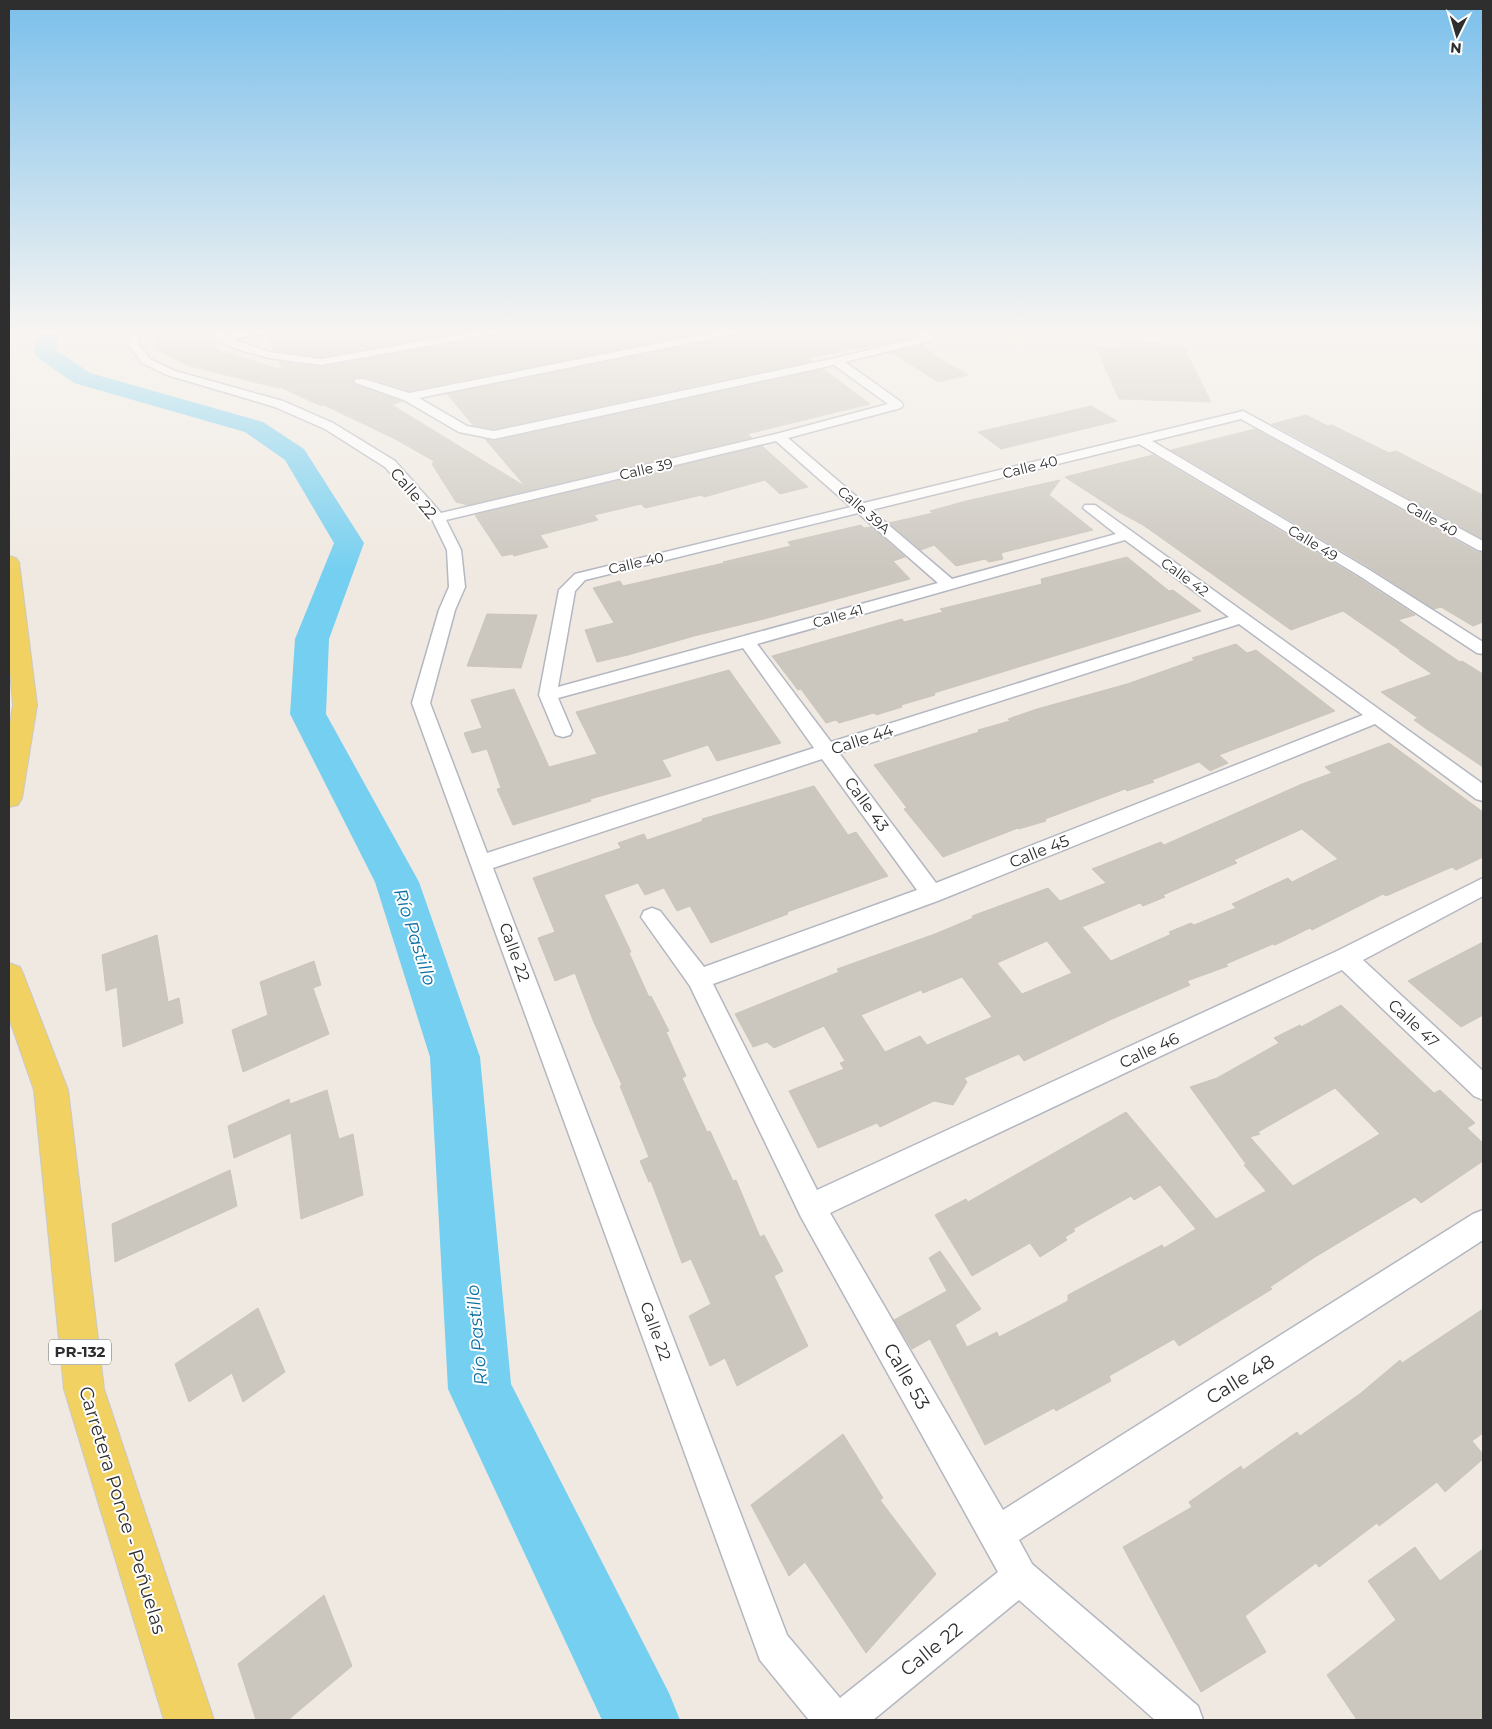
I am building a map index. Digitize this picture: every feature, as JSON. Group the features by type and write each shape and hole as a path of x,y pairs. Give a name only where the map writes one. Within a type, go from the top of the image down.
{"main road":[{"path":"9,562 25,704 9,798"},
{"name":"Carretera Ponce - Peñuelas","path":"9,976 51,1090 84,1389 189,1720"}],"street":[{"name":"Calle 22","path":"292,410 329,426 390,464 438,518 454,550 458,587 446,610 421,703 773,1647 833,1720"},
{"path":"430,410 463,429 494,435 611,410"},
{"name":"Calle 39","path":"438,518 779,437 882,410"},
{"name":"Calle 40","path":"548,694 567,590 580,577 1243,415 1483,547"},
{"name":"Calle 39A","path":"779,437 948,584"},
{"name":"Calle 49","path":"1141,440 1363,572 1483,649"},
{"name":"Calle 42","path":"1090,508 1483,794"},
{"name":"Calle 41","path":"548,694 747,642 1128,535"},
{"name":"Calle 44","path":"482,863 1242,618"},
{"name":"Calle 43","path":"747,642 932,894"},
{"path":"548,694 563,731"},
{"name":"Calle 45","path":"699,979 932,894 1376,717"},
{"name":"Calle 46","path":"811,1207 1345,958 1483,886"},
{"name":"Calle 53","path":"652,917 699,979 811,1207 997,1534 1019,1577 1184,1720"},
{"name":"Calle 47","path":"1345,958 1483,1088"},
{"name":"Calle 48","path":"997,1534 1483,1224"},
{"name":"Calle 22","path":"843,1720 1019,1577"}],"building":[{"path":"334,410 400,410 526,487 485,439 494,441 637,410 847,410 747,434 752,438 468,505 456,502 432,464 434,461 395,439"},
{"path":"460,410 584,410 494,429 473,425"},
{"path":"1075,410 1097,410 1117,421 1001,449 978,432"},
{"path":"1306,415 1328,426 1332,425 1389,453 1396,451 1483,495 1483,539 1272,424"},
{"path":"1255,429 1477,552 1483,553 1483,622 1473,626 1441,607 1434,609 1369,567 1171,450"},
{"path":"762,446 808,487 780,494 765,480 704,497 702,495 645,508 641,504 594,515 598,520 540,535 548,547 514,556 513,554 502,556 475,515"},
{"path":"1153,455 1357,577 1415,615 1398,620 1460,662 1462,661 1483,674 1483,767 1414,720 1418,718 1381,692 1432,674 1399,651 1401,651 1343,611 1291,630 1143,525 1119,512 1065,477"},
{"path":"1060,480 1049,495 1093,530 1001,553 1003,559 989,562 985,559 956,566 934,545 921,550 889,523 933,513 930,511 966,501"},
{"path":"861,525 864,528 871,527 905,557 893,561 910,579 597,662 585,630 614,623 593,588 620,581 623,586 724,563 791,546 788,542"},
{"path":"1127,557 1169,591 1173,590 1201,611 934,693 935,695 901,705 902,707 839,723 836,720 826,723 801,689 798,690 772,656 902,619 904,622 943,612 940,609 1042,584 1041,579"},
{"path":"487,614 537,615 521,668 467,666"},
{"path":"1236,644 1247,653 1256,650 1335,711 1219,755 1228,763 1210,771 1199,762 1152,780 1154,782 1127,791 1125,789 1045,819 1046,821 1018,828 943,857 904,809 907,808 874,765 979,732 978,730 1010,721 1008,719 1037,709 1127,684 1195,660 1192,658"},
{"path":"729,670 781,743 717,761 708,745 662,760 671,776 590,799 591,801 513,825 497,789 501,788 487,749 472,753 464,733 482,728 471,700 514,689 549,767 597,754 576,712"},
{"path":"1389,743 1483,812 1483,857 1456,870 1452,867 1386,896 1383,894 1312,930 1310,928 1275,945 1273,944 1226,964 1228,966 1187,981 1190,985 1024,1061 1019,1054 964,1078 967,1082 953,1105 934,1101 880,1127 877,1123 818,1148 789,1091 844,1069 840,1063 845,1061 824,1026 774,1048 767,1042 753,1047 735,1014 839,972 837,969 935,934 973,918 972,916 1048,888 1060,901 1106,883 1092,869 1161,842 1164,845 1302,784 1332,773 1325,767","holes":["1302,829 1338,859 1292,882 1288,878 1232,904 1236,908 1194,925 1191,923 1169,932 1171,934 1111,961 1082,927 1140,903 1143,906 1165,897 1163,895 1237,863 1234,860","1047,941 1072,973 1022,994 997,963","962,977 992,1017 927,1045 920,1036 885,1052 861,1015 921,990 923,993"]},
{"path":"814,786 848,835 856,832 888,876 787,912 788,914 711,943 690,906 677,911 664,888 645,895 638,883 604,895 631,952 629,953 649,997 651,996 669,1031 666,1032 686,1076 682,1078 707,1132 710,1131 733,1181 736,1180 760,1237 764,1235 783,1271 774,1276 808,1346 737,1386 725,1358 710,1366 689,1316 711,1304 691,1259 682,1263 651,1181 649,1182 640,1161 649,1157 620,1086 622,1085 593,1020 575,973 555,981 538,938 555,932 533,878 621,848 618,843 644,834 647,840 703,821 702,819"},
{"path":"157,935 168,1002 179,998 183,1023 123,1047 117,987 106,991 102,955"},
{"path":"1483,942 1483,1015 1461,1027 1408,981"},
{"path":"314,961 321,985 313,988 329,1034 243,1072 232,1030 268,1015 260,982"},
{"path":"1341,1005 1434,1093 1440,1090 1475,1123 1467,1128 1483,1143 1483,1161 1421,1203 1415,1197 1315,1257 1270,1287 1272,1289 1179,1346 1174,1339 1109,1376 1111,1381 1056,1411 1054,1408 985,1445 930,1339 912,1349 894,1320 947,1291 929,1258 940,1251 981,1309 955,1325 967,1347 997,1332 999,1337 1068,1301 1068,1295 1162,1245 1164,1248 1196,1229 1160,1185 1134,1200 1131,1196 1073,1229 1075,1231 1065,1237 1067,1240 1040,1257 1030,1243 972,1276 935,1215 966,1199 968,1202 1126,1112 1216,1219 1266,1191 1244,1165 1246,1164 1190,1087 1217,1078 1279,1043 1274,1038 1300,1025 1301,1027","holes":["1335,1088 1380,1134 1293,1186 1250,1137 1260,1134 1258,1132"]},
{"path":"327,1090 339,1139 353,1134 363,1195 301,1219 291,1133 234,1158 228,1126 289,1099 290,1104"},
{"path":"230,1170 237,1206 115,1262 112,1224"},
{"path":"258,1308 285,1372 243,1402 232,1373 189,1402 175,1364"},
{"path":"1483,1309 1483,1433 1472,1441 1483,1454 1483,1459 1445,1492 1437,1482 1379,1526 1377,1523 1319,1567 1316,1563 1245,1616 1266,1652 1201,1692 1123,1547 1192,1507 1189,1502 1241,1466 1243,1470 1297,1432 1300,1436 1361,1393 1400,1360 1402,1363"},
{"path":"843,1434 883,1498 880,1500 936,1574 866,1653 805,1562 789,1576 751,1505"},
{"path":"1415,1547 1440,1581 1483,1549 1483,1720 1357,1720 1327,1675 1396,1620 1368,1581"},
{"path":"324,1595 352,1666 288,1720 256,1720 238,1664"}],"waterway":[{"name":"Río Pastillo","path":"193,410 254,427 295,455 349,543 312,639 308,714 397,882 455,1057 480,1389 642,1720"}]}
